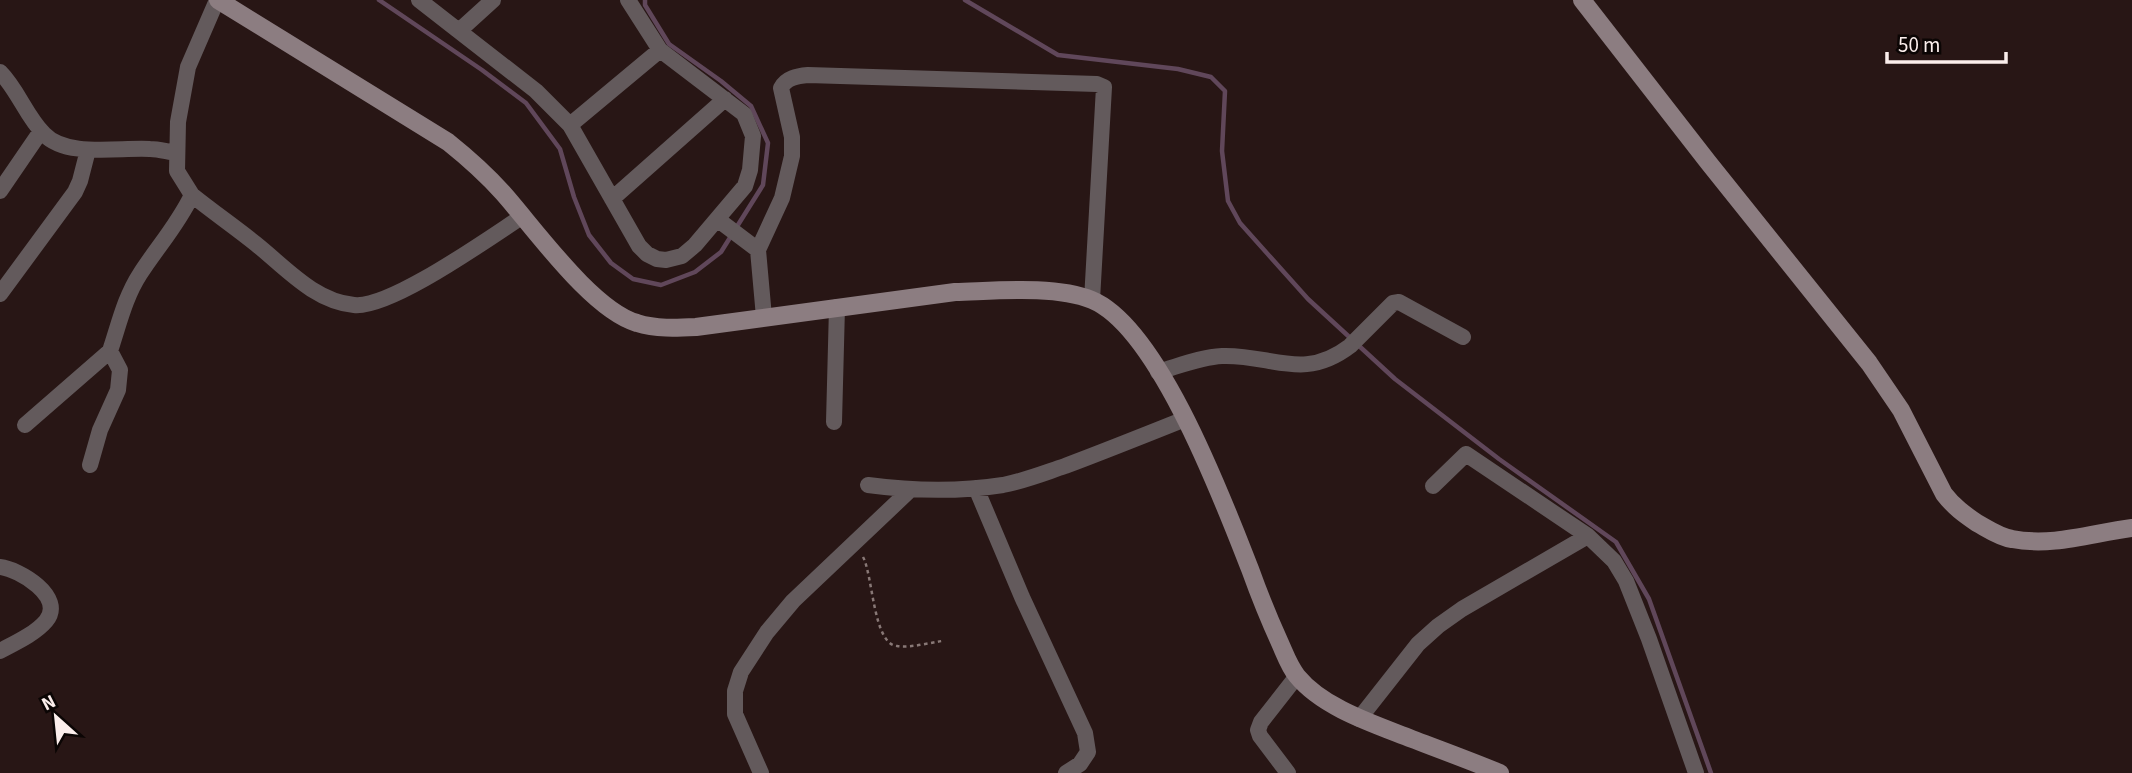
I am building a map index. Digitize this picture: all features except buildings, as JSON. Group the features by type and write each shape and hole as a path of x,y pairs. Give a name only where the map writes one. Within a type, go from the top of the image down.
{"street":[{"path":"523,216 405,290 386,299 356,306 326,299 292,275 192,195 177,172 178,122 188,67 218,0 449,142 480,169 523,216 575,277 598,300 619,315 637,323 664,328 696,327 965,292 1047,292 1092,300 1123,323 1158,372 1185,419 1212,475 1270,622 1297,676 1312,691 1359,719 1500,773"},
{"path":"419,0 536,91 570,125 639,246 647,254 666,260 682,256 705,234 745,186 750,170 753,136 744,114 660,50 630,1"},
{"path":"460,30 493,0"},
{"path":"1582,0 1869,363 1900,410 1952,505 1998,535 2012,539 2053,541 2132,528"},
{"path":"570,125 660,50"},
{"path":"0,72 10,82 41,131 58,143 88,150 153,149 177,153"},
{"path":"764,317 755,248 782,198 792,156 792,137 781,88 790,79 808,75 1097,84 1104,87 1092,300"},
{"path":"612,198 725,99"},
{"path":"0,191 41,131"},
{"path":"0,295 75,192 88,150"},
{"path":"25,425 110,351 120,315 139,275 171,233 192,195"},
{"path":"718,219 755,248"},
{"path":"1158,372 1219,356 1244,356 1299,366 1320,361 1350,346 1387,308 1399,302 1463,337"},
{"path":"834,422 837,307"},
{"path":"90,465 100,430 118,390 120,370 110,351"},
{"path":"868,485 909,491 1005,484 1035,476 1185,419"},
{"path":"1433,486 1466,454 1587,537 1614,561 1626,581 1649,639 1696,773"},
{"path":"976,488 1022,597 1085,733 1088,752 1080,764 1066,773"},
{"path":"761,773 735,714 736,691 741,672 767,632 793,601 909,491"},
{"path":"1359,719 1418,644 1438,626 1462,609 1587,537"},
{"path":"0,567 28,577 45,593 51,613 46,621 25,637 0,651"},
{"path":"1288,773 1258,730 1261,722 1297,676"}],"path":[{"path":"854,543 866,562 872,587 872,604 888,642 895,647 942,641"}],"waterway":[{"path":"379,0 526,103 560,149 589,235 611,263 633,279 661,285 695,272 721,252 763,185 768,143 751,106 669,44 645,5 645,0"},
{"path":"965,0 1058,55 1178,69 1211,77 1225,91 1222,151 1228,201 1240,223 1308,299 1395,379 1499,459 1616,542 1649,599 1711,773"}]}
